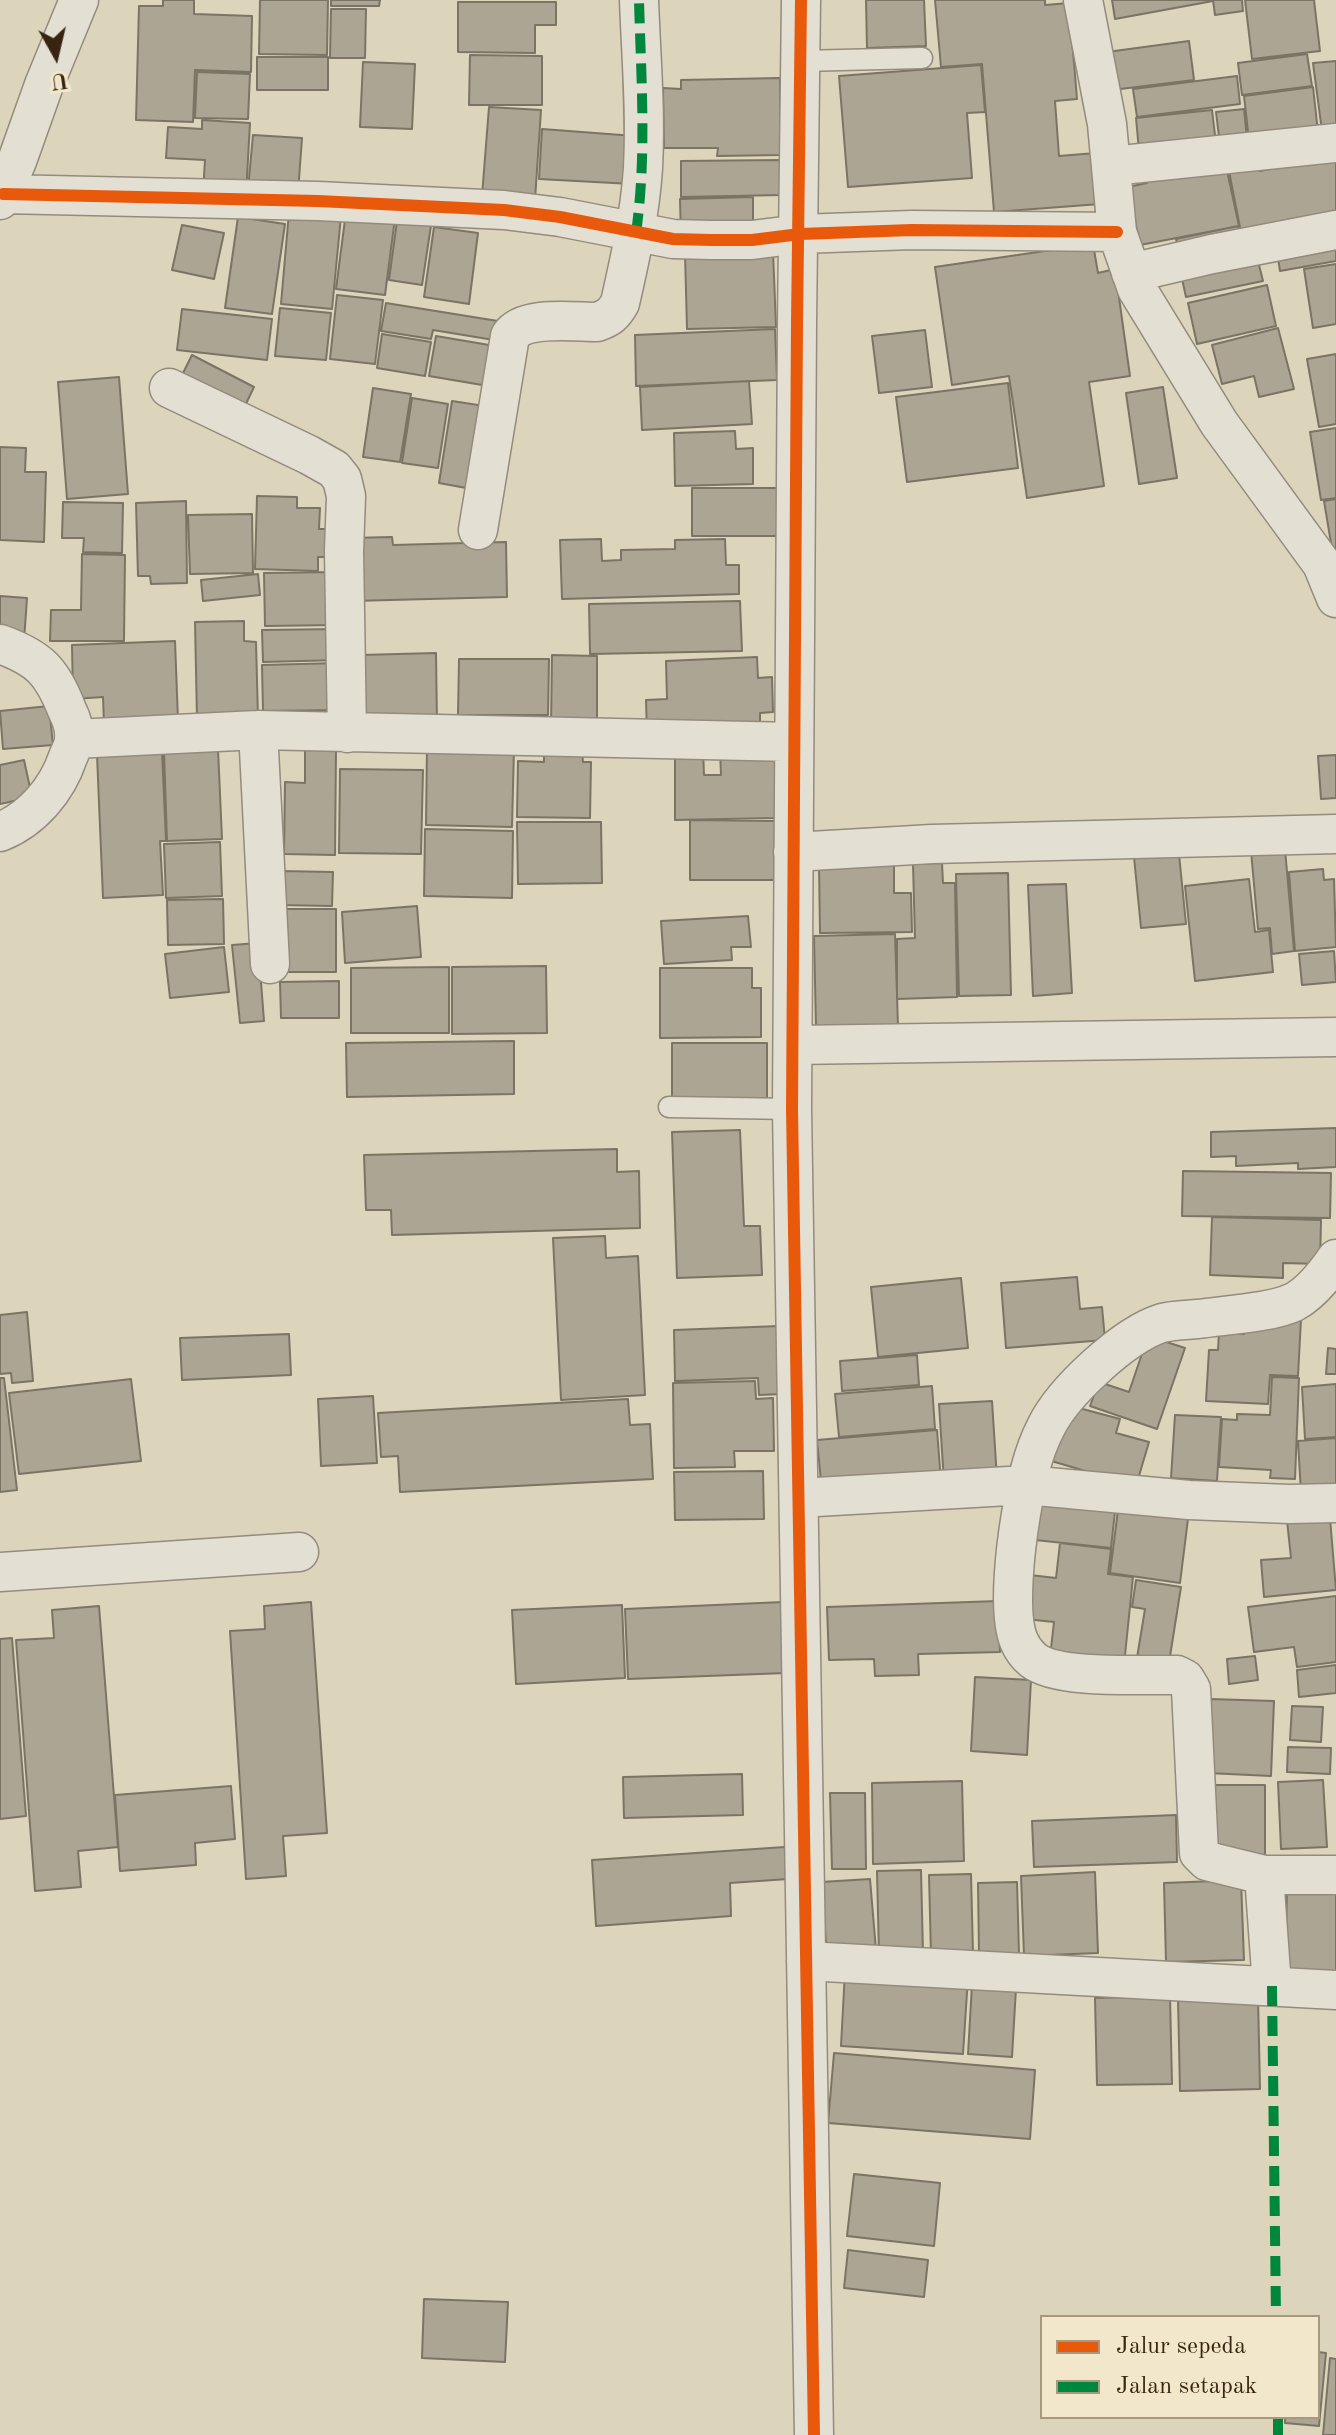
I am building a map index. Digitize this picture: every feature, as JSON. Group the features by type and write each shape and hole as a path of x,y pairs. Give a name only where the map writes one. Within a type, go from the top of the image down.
{"street":[{"path":"79,0 2,197 318,201 504,210 560,217 673,239 752,240 800,234 912,230 1117,232"},
{"path":"478,530 510,336 527,323 597,322 614,314 620,303 636,233 643,166 639,0"},
{"path":"801,0 792,1109 814,2435"},
{"path":"1083,0 1104,110 1117,232 1137,289 1219,423 1322,564 1336,598"},
{"path":"1112,166 1336,143"},
{"path":"1131,273 1336,230"},
{"path":"169,388 309,455 334,469 342,479 346,496 347,733"},
{"path":"0,644 25,653 49,675 60,691 71,718 74,739 53,790 35,810 0,832"},
{"path":"74,739 258,730 794,742"},
{"path":"258,730 270,964"},
{"path":"793,852 932,844 1336,834"},
{"path":"793,1045 1336,1037"},
{"path":"1336,1259 1315,1285 1291,1303 1249,1312 1162,1323 1122,1344 1083,1380 1054,1412 1037,1447 1026,1485 1014,1582 1017,1635 1034,1661 1057,1670 1177,1675 1185,1679 1191,1689 1194,1712 1199,1853 1207,1861 1264,1875 1336,1875"},
{"path":"799,1498 1026,1485 1189,1500 1336,1503"},
{"path":"0,1572 299,1552"},
{"path":"1264,1875 1272,1986"},
{"path":"806,1961 1336,1990"}],"lane":[{"path":"801,61 922,58"},
{"path":"669,1107 792,1109"}],"building":[{"path":"163,0 194,0 194,14 252,16 251,72 195,70 193,122 136,120 139,6 163,6"},
{"path":"260,0 328,0 327,55 259,54"},
{"path":"331,0 380,0 379,6 331,6"},
{"path":"866,0 924,0 926,46 867,48"},
{"path":"935,0 1045,0 1045,5 1069,3 1077,99 1055,101 1059,156 1096,153 1100,204 994,212 982,64 941,67"},
{"path":"1112,0 1213,0 1213,1 1115,19"},
{"path":"1213,0 1242,0 1243,11 1215,15"},
{"path":"1245,0 1314,0 1320,51 1252,59"},
{"path":"458,2 556,2 556,25 535,25 535,53 458,52"},
{"path":"331,9 366,9 365,58 330,58"},
{"path":"1189,41 1194,80 1112,90 1107,52"},
{"path":"1307,54 1312,86 1242,95 1238,63"},
{"path":"470,55 542,56 542,105 469,105"},
{"path":"257,57 328,57 328,90 257,90"},
{"path":"1336,61 1336,129 1322,131 1313,63"},
{"path":"363,62 415,64 412,129 360,127"},
{"path":"981,65 985,112 967,113 972,178 848,187 839,76"},
{"path":"197,72 250,74 248,119 195,118"},
{"path":"1237,76 1240,104 1137,117 1133,89"},
{"path":"780,78 780,155 717,156 718,148 664,148 663,88 681,89 681,80"},
{"path":"1313,87 1319,141 1250,149 1244,96"},
{"path":"489,107 541,110 535,200 482,196"},
{"path":"1244,109 1248,149 1221,153 1216,112"},
{"path":"1212,110 1217,152 1140,161 1136,118"},
{"path":"202,120 250,123 246,195 203,192 205,160 166,158 168,127 202,129"},
{"path":"542,129 635,136 632,184 539,179"},
{"path":"253,135 302,138 298,193 248,189"},
{"path":"1336,156 1336,225 1243,243 1228,166 1258,159 1260,171"},
{"path":"782,160 782,195 681,197 681,161"},
{"path":"1226,166 1239,226 1140,245 1128,187 1147,183 1144,169"},
{"path":"753,197 753,236 681,238 680,199"},
{"path":"289,212 341,216 332,309 281,304"},
{"path":"346,212 395,218 385,295 336,289"},
{"path":"398,214 432,219 422,285 389,280"},
{"path":"238,217 285,224 272,314 225,308"},
{"path":"182,225 224,233 214,279 172,270"},
{"path":"1238,226 1242,245 1181,258 1176,239"},
{"path":"434,227 478,233 469,304 424,297"},
{"path":"1336,235 1336,261 1280,271 1276,245"},
{"path":"1093,244 1098,273 1115,269 1130,376 1089,382 1104,486 1027,498 1009,376 952,385 935,267"},
{"path":"1255,249 1263,281 1186,297 1179,265"},
{"path":"773,251 776,327 687,329 685,254"},
{"path":"1336,264 1336,324 1313,328 1304,269"},
{"path":"1267,285 1276,326 1197,344 1188,303"},
{"path":"337,295 383,300 375,364 330,359"},
{"path":"386,303 504,322 500,341 433,330 431,339 381,331"},
{"path":"280,308 331,313 326,360 275,356"},
{"path":"182,309 272,319 267,360 177,350"},
{"path":"1278,328 1294,389 1259,397 1254,376 1222,384 1212,345"},
{"path":"775,329 777,380 636,386 635,335"},
{"path":"925,330 932,387 879,393 872,336"},
{"path":"382,334 431,342 425,376 377,368"},
{"path":"436,336 501,347 494,387 429,376"},
{"path":"1336,354 1336,424 1319,427 1307,359"},
{"path":"192,355 254,387 243,410 180,379"},
{"path":"119,377 128,494 67,499 58,382"},
{"path":"749,381 752,424 642,430 640,387"},
{"path":"1008,383 1018,468 907,482 896,397"},
{"path":"1163,387 1177,478 1139,484 1126,393"},
{"path":"373,388 411,394 400,462 363,457"},
{"path":"412,398 448,404 438,468 402,463"},
{"path":"452,401 491,407 477,490 439,483"},
{"path":"1336,428 1336,498 1321,500 1310,432"},
{"path":"735,431 736,449 753,448 753,484 675,486 674,433"},
{"path":"0,447 26,448 25,472 46,472 44,542 0,540"},
{"path":"692,488 777,488 777,536 692,536"},
{"path":"257,496 297,497 297,508 320,508 319,529 336,529 335,557 318,557 318,571 255,569"},
{"path":"1336,499 1336,573 1324,501"},
{"path":"186,501 187,583 151,584 150,576 138,576 136,503"},
{"path":"63,502 123,503 122,553 83,552 84,538 62,538"},
{"path":"252,514 253,573 190,574 188,515"},
{"path":"392,537 393,545 506,542 507,597 352,601 350,538"},
{"path":"601,539 602,561 621,560 621,550 675,549 675,540 725,539 726,565 739,565 739,594 562,599 560,540"},
{"path":"82,554 125,555 124,641 50,641 51,610 81,610"},
{"path":"337,572 338,625 265,626 264,573"},
{"path":"258,574 260,595 203,601 201,580"},
{"path":"0,596 27,598 24,641 0,639"},
{"path":"740,601 742,651 590,654 589,604"},
{"path":"244,621 244,641 256,642 258,718 197,719 195,622"},
{"path":"339,629 340,660 263,662 262,630"},
{"path":"175,641 178,720 104,724 103,697 73,699 72,645"},
{"path":"436,653 437,725 361,725 360,655"},
{"path":"552,655 597,656 597,729 551,729"},
{"path":"757,657 758,678 772,677 773,712 760,713 760,727 647,733 646,700 667,699 666,661"},
{"path":"459,659 549,659 548,715 458,715"},
{"path":"339,663 340,710 263,711 262,665"},
{"path":"49,706 53,745 3,749 0,711"},
{"path":"427,746 514,748 512,827 426,825"},
{"path":"675,748 703,749 704,775 721,775 720,750 775,750 775,818 675,820"},
{"path":"218,749 222,839 167,841 164,751"},
{"path":"305,749 336,749 335,855 284,854 285,782 305,783"},
{"path":"544,749 582,750 583,762 591,762 590,818 517,817 518,761 544,762"},
{"path":"162,752 166,841 160,841 163,895 103,898 97,755"},
{"path":"1336,755 1336,798 1321,799 1318,756"},
{"path":"24,760 32,797 0,804 0,765"},
{"path":"340,769 423,770 421,854 339,853"},
{"path":"690,820 775,821 774,880 690,880"},
{"path":"517,822 601,822 602,883 518,884"},
{"path":"425,829 513,831 512,898 424,896"},
{"path":"220,842 222,896 166,898 164,844"},
{"path":"1285,849 1294,951 1272,954 1270,928 1258,929 1251,851"},
{"path":"1179,854 1186,924 1141,928 1134,857"},
{"path":"894,863 894,893 911,893 912,932 820,933 819,864"},
{"path":"942,863 943,883 955,883 957,997 897,999 897,939 915,938 913,864"},
{"path":"1323,869 1324,880 1334,879 1336,947 1295,951 1289,872"},
{"path":"279,871 333,872 332,906 278,905"},
{"path":"1008,873 1011,995 959,996 956,874"},
{"path":"1249,879 1255,932 1269,930 1273,972 1195,981 1185,886"},
{"path":"1066,884 1072,993 1033,996 1028,885"},
{"path":"223,899 224,944 168,945 167,900"},
{"path":"417,906 421,957 345,963 342,912"},
{"path":"280,909 336,909 336,972 279,972"},
{"path":"748,916 751,947 731,947 732,960 664,964 661,921"},
{"path":"895,934 898,1026 816,1028 814,936"},
{"path":"258,943 264,1021 240,1023 232,945"},
{"path":"224,947 229,992 170,998 165,954"},
{"path":"1334,951 1336,982 1302,985 1299,954"},
{"path":"546,966 547,1033 452,1034 452,967"},
{"path":"449,967 449,1033 351,1033 351,968"},
{"path":"660,968 752,968 752,988 761,988 761,1037 660,1038"},
{"path":"339,981 339,1018 281,1018 280,982"},
{"path":"514,1041 514,1094 347,1097 346,1043"},
{"path":"672,1043 767,1043 767,1099 672,1099"},
{"path":"1336,1128 1336,1167 1298,1169 1298,1163 1236,1166 1236,1156 1211,1157 1211,1132"},
{"path":"740,1130 744,1226 760,1226 762,1275 677,1278 672,1132"},
{"path":"617,1149 617,1172 639,1171 640,1228 392,1235 391,1210 366,1210 364,1155"},
{"path":"1183,1171 1331,1173 1330,1218 1182,1216"},
{"path":"1212,1217 1321,1220 1320,1264 1283,1263 1283,1278 1210,1275"},
{"path":"605,1236 606,1258 638,1256 645,1395 561,1400 553,1238"},
{"path":"1077,1277 1080,1309 1102,1307 1105,1340 1006,1348 1001,1283"},
{"path":"961,1278 968,1348 878,1357 871,1287"},
{"path":"27,1312 33,1381 12,1383 11,1373 0,1374 0,1315"},
{"path":"1245,1317 1301,1319 1298,1376 1270,1375 1268,1404 1206,1401 1209,1350 1218,1350 1219,1332 1244,1334"},
{"path":"780,1326 782,1394 759,1395 758,1378 675,1381 674,1330"},
{"path":"289,1334 291,1375 182,1380 180,1338"},
{"path":"1148,1336 1185,1348 1157,1429 1090,1406 1099,1382 1129,1392"},
{"path":"1328,1348 1336,1349 1336,1374 1326,1374"},
{"path":"917,1355 919,1385 842,1391 840,1361"},
{"path":"1272,1377 1299,1378 1295,1479 1270,1478 1271,1470 1219,1467 1222,1419 1237,1420 1237,1414 1270,1415"},
{"path":"0,1378 4,1378 17,1490 0,1492"},
{"path":"131,1379 141,1461 19,1474 9,1393"},
{"path":"755,1381 756,1399 773,1398 774,1451 734,1451 735,1467 674,1468 673,1383"},
{"path":"1336,1384 1336,1437 1305,1439 1302,1387"},
{"path":"932,1386 935,1429 839,1437 835,1394"},
{"path":"373,1396 377,1463 321,1466 318,1399"},
{"path":"628,1399 630,1425 650,1424 653,1479 400,1492 398,1456 381,1457 378,1413"},
{"path":"992,1401 997,1479 944,1482 939,1404"},
{"path":"1064,1404 1120,1419 1116,1433 1149,1442 1136,1486 1048,1460"},
{"path":"1175,1415 1221,1417 1217,1481 1171,1478"},
{"path":"937,1430 941,1481 822,1491 817,1440"},
{"path":"1336,1438 1336,1492 1301,1493 1298,1441"},
{"path":"763,1471 764,1519 675,1520 674,1472"},
{"path":"1040,1494 1116,1502 1111,1548 1035,1540"},
{"path":"1119,1502 1189,1511 1180,1583 1110,1573"},
{"path":"1329,1506 1336,1590 1264,1597 1261,1560 1291,1558 1286,1511"},
{"path":"1060,1543 1111,1549 1108,1574 1133,1577 1124,1665 1050,1657 1054,1622 1025,1619 1030,1575 1056,1578"},
{"path":"1136,1580 1181,1587 1168,1669 1136,1664 1145,1609 1132,1607"},
{"path":"1336,1596 1336,1662 1297,1667 1294,1647 1254,1652 1248,1607"},
{"path":"998,1601 1000,1652 918,1654 919,1675 875,1676 874,1659 829,1660 827,1607"},
{"path":"311,1602 327,1833 283,1836 286,1876 246,1879 230,1631 265,1629 264,1606"},
{"path":"783,1602 786,1673 628,1679 625,1609"},
{"path":"622,1605 625,1678 516,1684 512,1610"},
{"path":"99,1606 118,1847 78,1851 81,1887 35,1891 16,1640 54,1638 52,1610"},
{"path":"12,1638 26,1816 0,1819 0,1639"},
{"path":"1255,1656 1258,1680 1229,1684 1227,1659"},
{"path":"1336,1665 1336,1693 1299,1697 1297,1670"},
{"path":"975,1677 1031,1680 1027,1755 971,1751"},
{"path":"1210,1699 1274,1701 1271,1776 1207,1773"},
{"path":"1292,1706 1323,1707 1321,1742 1290,1740"},
{"path":"1288,1747 1331,1748 1330,1774 1287,1772"},
{"path":"742,1774 743,1815 624,1818 623,1777"},
{"path":"1323,1780 1327,1847 1281,1849 1278,1782"},
{"path":"962,1781 964,1861 873,1864 872,1783"},
{"path":"1213,1785 1265,1785 1265,1857 1213,1858"},
{"path":"231,1786 235,1839 195,1843 196,1865 120,1871 115,1795"},
{"path":"830,1793 865,1793 866,1869 832,1869"},
{"path":"1176,1815 1177,1862 1034,1867 1032,1821"},
{"path":"785,1847 788,1879 730,1883 731,1916 596,1926 592,1860"},
{"path":"921,1870 923,1954 879,1955 877,1871"},
{"path":"1095,1872 1098,1953 1024,1956 1021,1876"},
{"path":"971,1874 973,1954 931,1955 929,1875"},
{"path":"870,1879 876,1950 827,1954 821,1882"},
{"path":"1241,1880 1244,1960 1166,1962 1164,1883"},
{"path":"1017,1882 1019,1953 979,1954 978,1883"},
{"path":"1287,1890 1336,1891 1336,1979 1285,1978"},
{"path":"845,1971 968,1977 963,2054 841,2046"},
{"path":"972,1985 1016,1988 1012,2057 968,2054"},
{"path":"1170,1996 1172,2084 1097,2085 1095,1998"},
{"path":"1258,1996 1260,2089 1180,2091 1178,1998"},
{"path":"834,2053 1035,2070 1030,2139 828,2123"},
{"path":"854,2174 940,2183 934,2246 847,2236"},
{"path":"848,2250 928,2260 924,2297 844,2288"},
{"path":"424,2299 508,2302 505,2362 422,2358"},
{"path":"1320,2352 1326,2353 1320,2416"},
{"path":"1330,2358 1336,2359 1336,2435 1323,2435"},
{"path":"1285,2419 1320,2419 1319,2426 1285,2423"}],"marked path":[{"path":"636,233 642,146 639,0"},
{"path":"1272,1986 1276,2315"},
{"path":"1278,2419 1278,2435"}],"cycle path":[{"path":"801,0 792,1109 814,2435"},
{"path":"3,194 318,201 504,210 560,217 673,239 752,240 800,234 912,230 1117,232"}]}
